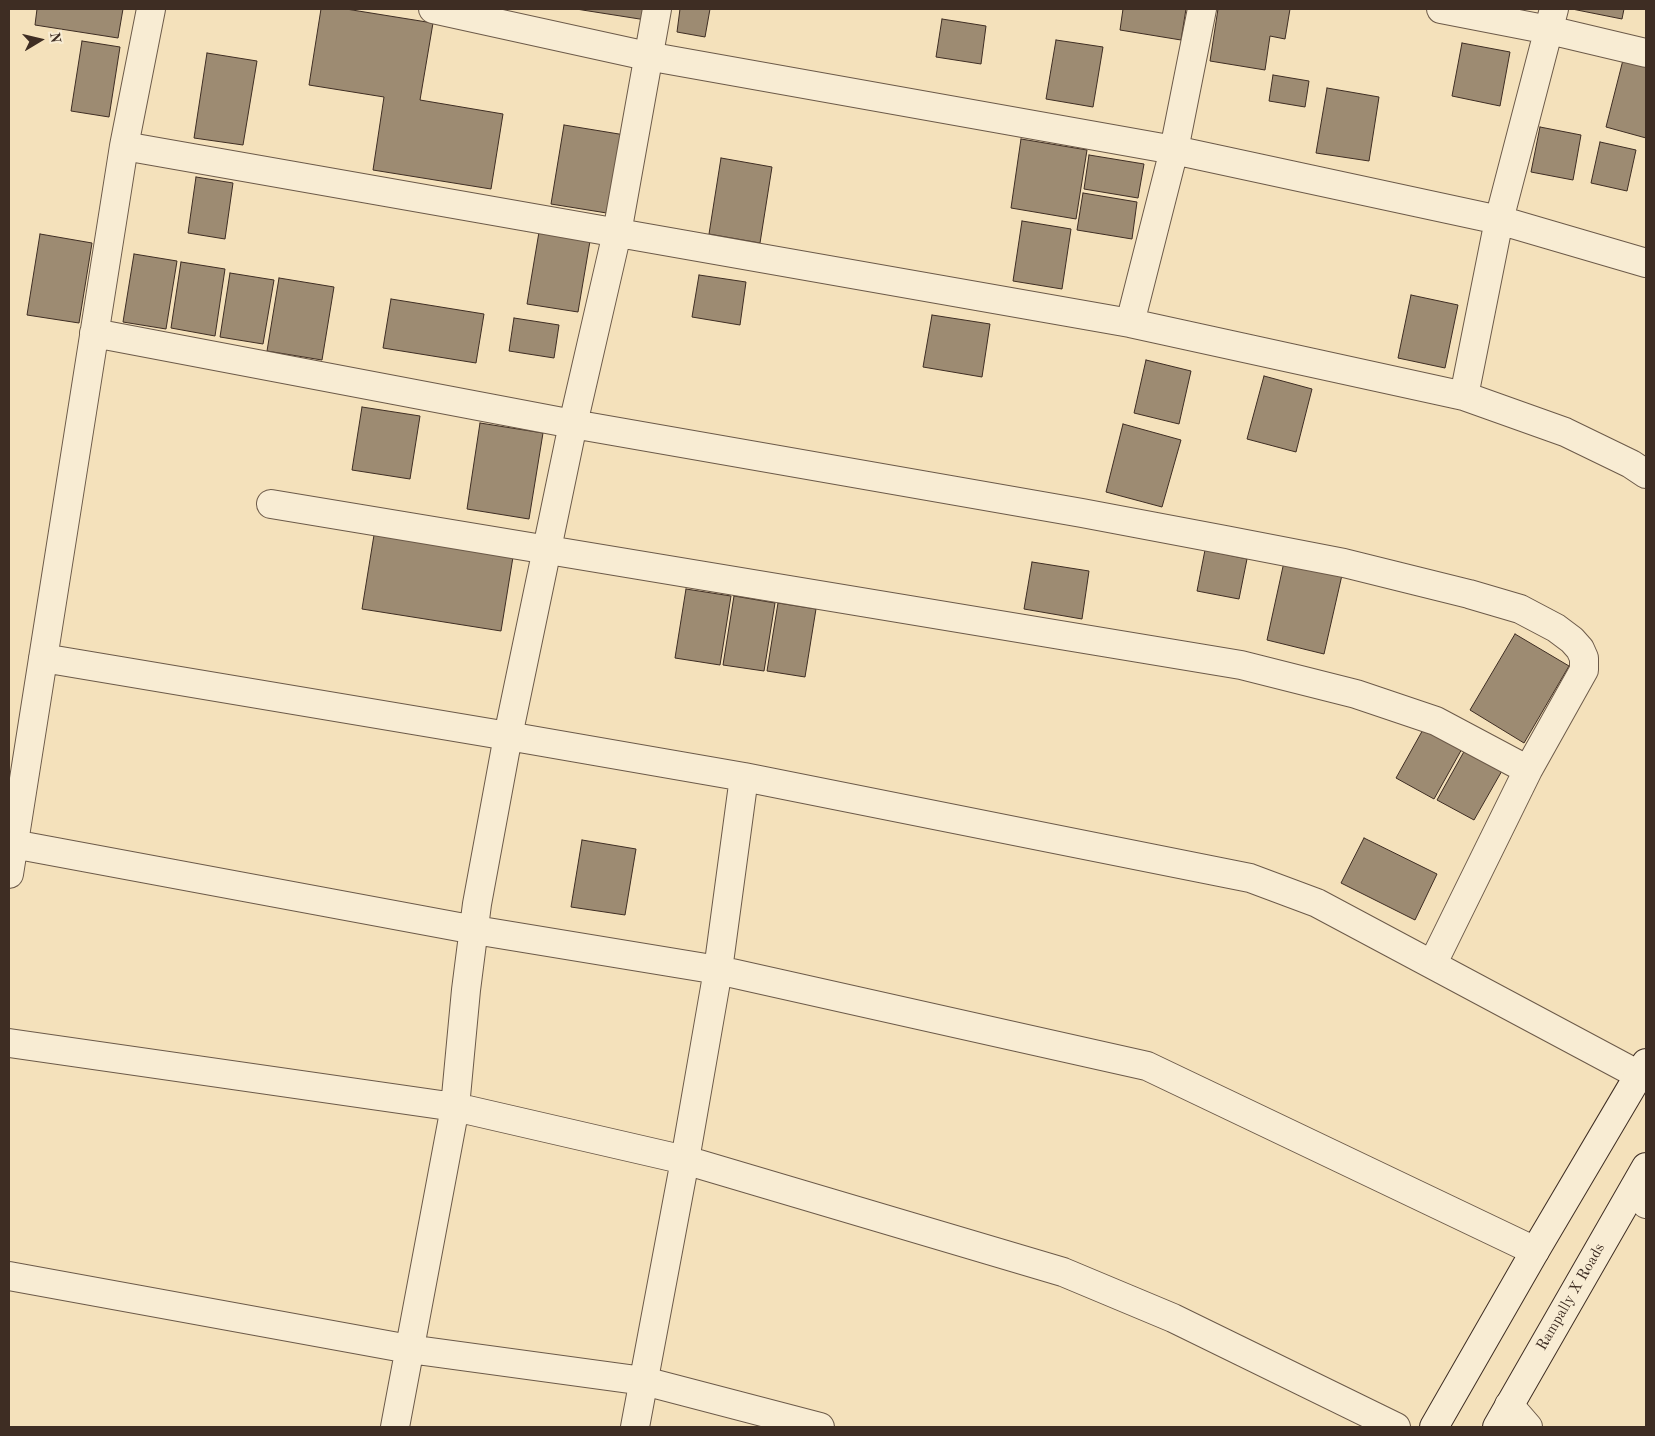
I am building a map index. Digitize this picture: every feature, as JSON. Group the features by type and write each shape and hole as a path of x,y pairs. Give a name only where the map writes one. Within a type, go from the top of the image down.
{"street":[{"path":"9,874 124,146 151,9"},
{"path":"433,9 647,56 1174,150 1499,220 1646,263"},
{"path":"395,1427 456,1107 466,990 478,904 508,736 573,424 617,233 656,9"},
{"path":"1130,324 1174,150 1202,9"},
{"path":"1441,9 1551,20 1646,53"},
{"path":"1464,396 1499,220 1551,20"},
{"path":"124,146 1130,324 1464,396 1565,432 1631,464 1646,474"},
{"path":"94,333 573,424 1082,513 1335,561 1469,594 1520,609 1556,628 1580,649 1584,658 1584,670 1528,770 1433,963"},
{"path":"271,504 1241,665 1356,694 1436,721 1528,770"},
{"path":"43,658 744,777 1250,878 1317,903 1643,1069 1434,1427"},
{"path":"635,1427 718,970 744,777"},
{"path":"13,844 475,930 718,970 1147,1066 1535,1252"},
{"path":"9,1042 456,1107 685,1160 1063,1272 1173,1318 1396,1427"},
{"name":"Rampally X Roads","path":"1503,1416 1642,1187"},
{"path":"9,1276 409,1349 644,1381 820,1427"},
{"path":"1503,1416 1528,1427"}],"building":[{"path":"37,9 123,9 118,38 35,25"},
{"path":"321,9 346,9 433,23 420,100 503,114 491,189 373,170 384,97 309,85"},
{"path":"576,9 647,9 646,20"},
{"path":"680,9 710,9 705,37 677,32"},
{"path":"1123,9 1186,9 1181,40 1120,30"},
{"path":"1218,9 1290,9 1285,39 1270,36 1265,70 1210,61"},
{"path":"1572,9 1624,9 1622,19"},
{"path":"942,19 986,26 981,64 936,57"},
{"path":"1056,40 1103,47 1093,107 1046,99"},
{"path":"82,41 120,47 109,117 71,111"},
{"path":"1462,43 1510,52 1500,106 1452,96"},
{"path":"207,53 257,61 243,145 194,138"},
{"path":"1623,60 1646,66 1646,138 1606,127"},
{"path":"1273,75 1309,81 1305,107 1269,101"},
{"path":"1327,88 1379,97 1369,161 1316,153"},
{"path":"564,125 631,136 619,215 551,204"},
{"path":"1540,127 1581,135 1573,180 1531,172"},
{"path":"1021,139 1087,150 1076,219 1011,208"},
{"path":"1600,142 1636,150 1627,191 1591,183"},
{"path":"1089,155 1144,164 1138,198 1084,189"},
{"path":"721,158 772,167 760,243 709,234"},
{"path":"196,177 233,183 225,239 188,233"},
{"path":"1083,193 1137,202 1132,239 1077,230"},
{"path":"1022,221 1071,229 1062,289 1013,281"},
{"path":"539,232 590,241 578,312 527,304"},
{"path":"40,234 92,243 79,323 27,315"},
{"path":"134,254 177,261 166,329 123,322"},
{"path":"181,262 225,269 215,336 171,328"},
{"path":"230,273 274,280 263,344 220,337"},
{"path":"699,275 746,282 740,325 692,317"},
{"path":"279,278 334,287 322,360 267,351"},
{"path":"1411,295 1458,305 1445,368 1398,358"},
{"path":"391,299 484,314 476,363 383,348"},
{"path":"932,315 990,324 982,377 923,367"},
{"path":"514,318 559,325 554,358 509,351"},
{"path":"1146,360 1191,371 1179,424 1134,413"},
{"path":"1264,376 1312,389 1296,452 1247,439"},
{"path":"362,407 420,416 410,479 352,470"},
{"path":"480,423 543,433 529,519 467,509"},
{"path":"1123,424 1181,440 1162,507 1106,492"},
{"path":"374,535 513,557 501,631 362,609"},
{"path":"1205,550 1247,559 1239,599 1197,591"},
{"path":"1032,562 1089,571 1082,619 1024,609"},
{"path":"1284,562 1342,575 1324,654 1267,640"},
{"path":"686,589 731,596 720,665 675,658"},
{"path":"734,596 775,603 764,671 723,665"},
{"path":"778,603 816,609 805,677 767,671"},
{"path":"1515,634 1569,666 1524,743 1470,710"},
{"path":"1425,726 1463,747 1434,799 1396,778"},
{"path":"1466,748 1503,769 1474,820 1437,800"},
{"path":"1364,838 1437,874 1415,920 1341,883"},
{"path":"582,840 636,849 625,915 571,907"}]}
